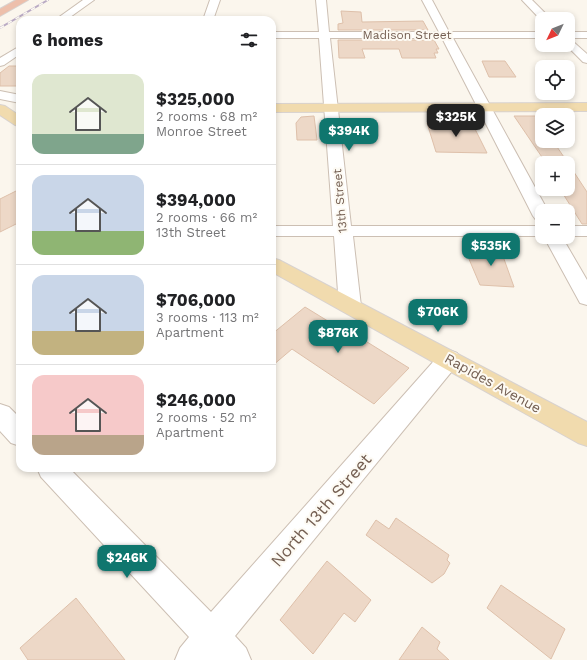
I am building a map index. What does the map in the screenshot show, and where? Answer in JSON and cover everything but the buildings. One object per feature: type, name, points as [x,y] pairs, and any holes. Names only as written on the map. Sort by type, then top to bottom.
[{"type":"highway","points":[[0,3],[5,0]]},
{"type":"highway","points":[[0,14],[23,0]]},
{"type":"main road","points":[[0,102],[16,104]]},
{"type":"main road","points":[[276,108],[587,107]]},
{"type":"main road","points":[[0,109],[16,119]]},
{"type":"main road","points":[[7,129],[16,133]]},
{"type":"main road","name":"Rapides Avenue","points":[[276,266],[587,435]]},
{"type":"street","points":[[66,16],[89,0]]},
{"type":"street","points":[[209,16],[215,0]]},
{"type":"street","name":"13th Street","points":[[321,0],[350,306]]},
{"type":"street","points":[[427,0],[536,204]]},
{"type":"street","points":[[527,0],[539,12]]},
{"type":"street","name":"Madison Street","points":[[276,34],[535,35]]},
{"type":"street","points":[[575,35],[587,35]]},
{"type":"street","points":[[575,48],[587,60]]},
{"type":"street","points":[[0,63],[16,52]]},
{"type":"street","points":[[0,95],[16,98]]},
{"type":"street","points":[[276,231],[535,231]]},
{"type":"street","points":[[575,231],[587,231]]},
{"type":"street","points":[[557,244],[587,298]]},
{"type":"street","name":"North 13th Street","points":[[192,660],[449,359]]},
{"type":"street","points":[[0,414],[16,431]]},
{"type":"street","points":[[55,472],[234,660]]},
{"type":"railway","points":[[21,16],[48,0]]},
{"type":"railway","points":[[0,28],[16,19]]}]
